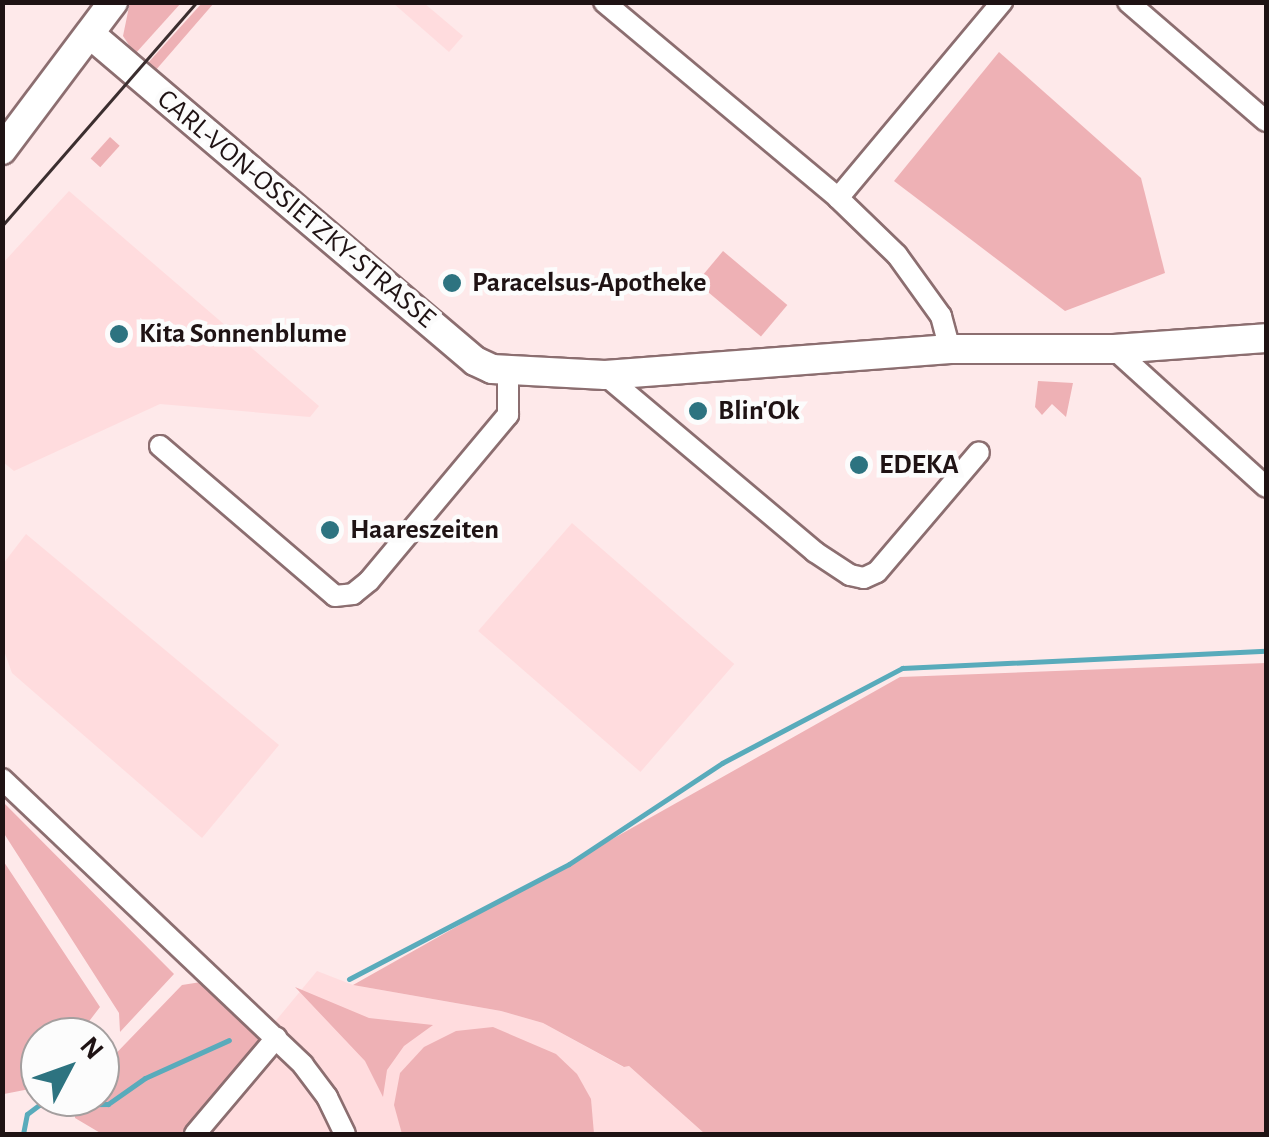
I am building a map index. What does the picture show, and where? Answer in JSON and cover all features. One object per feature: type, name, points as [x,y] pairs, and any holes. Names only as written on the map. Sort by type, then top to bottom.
[{"type":"street","points":[[2,150],[113,2]]},
{"type":"street","points":[[604,2],[838,198],[897,255],[928,292],[941,316],[950,349]]},
{"type":"street","points":[[838,198],[1002,2]]},
{"type":"street","points":[[1128,2],[1266,121]]},
{"type":"street","name":"CARL-VON-OSSIETZKY-STRASSE","points":[[90,34],[475,361],[508,374],[605,375],[950,349],[1114,349],[1266,338]]},
{"type":"street","points":[[1114,349],[1266,487]]},
{"type":"street","points":[[160,446],[336,596],[353,594],[369,581],[508,414],[508,374]]},
{"type":"street","points":[[605,375],[815,552],[850,575],[864,578],[877,572],[979,452]]},
{"type":"street","points":[[2,779],[276,1038],[327,1097],[345,1134]]},
{"type":"street","points":[[195,1134],[276,1038]]},
{"type":"shaded area","points":[[130,2],[181,3],[135,54],[123,36]]},
{"type":"shaded area","points":[[202,3],[214,3],[155,71],[147,64]]},
{"type":"shaded area","points":[[393,3],[424,3],[463,36],[449,52]]},
{"type":"shaded area","points":[[999,52],[1141,178],[1165,273],[1065,311],[894,181]]},
{"type":"shaded area","points":[[110,137],[120,146],[100,167],[91,159]]},
{"type":"shaded area","name":"Kita Sonnenblume","points":[[69,191],[319,406],[310,417],[160,404],[14,471],[3,462],[3,263]]},
{"type":"shaded area","points":[[723,251],[787,305],[761,336],[697,282]]},
{"type":"shaded area","points":[[1038,381],[1073,383],[1066,417],[1052,404],[1042,415],[1035,407]]},
{"type":"shaded area","points":[[572,523],[734,664],[640,772],[478,631]]},
{"type":"shaded area","points":[[26,534],[279,745],[202,838],[12,673],[3,648],[3,564]]},
{"type":"shaded area","points":[[1266,663],[1266,1134],[705,1134],[629,1066],[624,1067],[543,1023],[501,1011],[353,985],[900,677]]},
{"type":"shaded area","points":[[3,802],[174,974],[120,1032],[119,1013],[3,832]]},
{"type":"shaded area","points":[[2,859],[100,1007],[92,1017],[20,1017],[20,1091],[4,1094]]},
{"type":"shaded area","points":[[317,971],[353,985],[501,1011],[543,1023],[623,1067],[629,1066],[705,1134],[182,1134]]},
{"type":"shaded area","points":[[201,982],[263,1037],[182,1134],[102,1134],[75,1118],[120,1117],[120,1049],[182,985]]},
{"type":"shaded area","points":[[295,987],[369,1018],[433,1025],[404,1046],[387,1070],[383,1097],[365,1061]]},
{"type":"shaded area","points":[[493,1027],[556,1054],[577,1074],[591,1099],[594,1134],[402,1134],[394,1105],[400,1073],[424,1047],[456,1031]]},
{"type":"waterway","points":[[349,979],[569,864],[722,763],[902,668],[1266,651]]},
{"type":"waterway","points":[[23,1134],[27,1114],[39,1105],[108,1104],[145,1078],[229,1040]]},
{"type":"tram line","points":[[2,226],[197,2]]},
{"type":"place","name":"Paracelsus-Apotheke","points":[[452,283]]},
{"type":"place","name":"Kita Sonnenblume","points":[[119,334]]},
{"type":"place","name":"Blin'Ok","points":[[698,411]]},
{"type":"place","name":"EDEKA","points":[[859,465]]},
{"type":"place","name":"Haareszeiten","points":[[330,530]]}]
